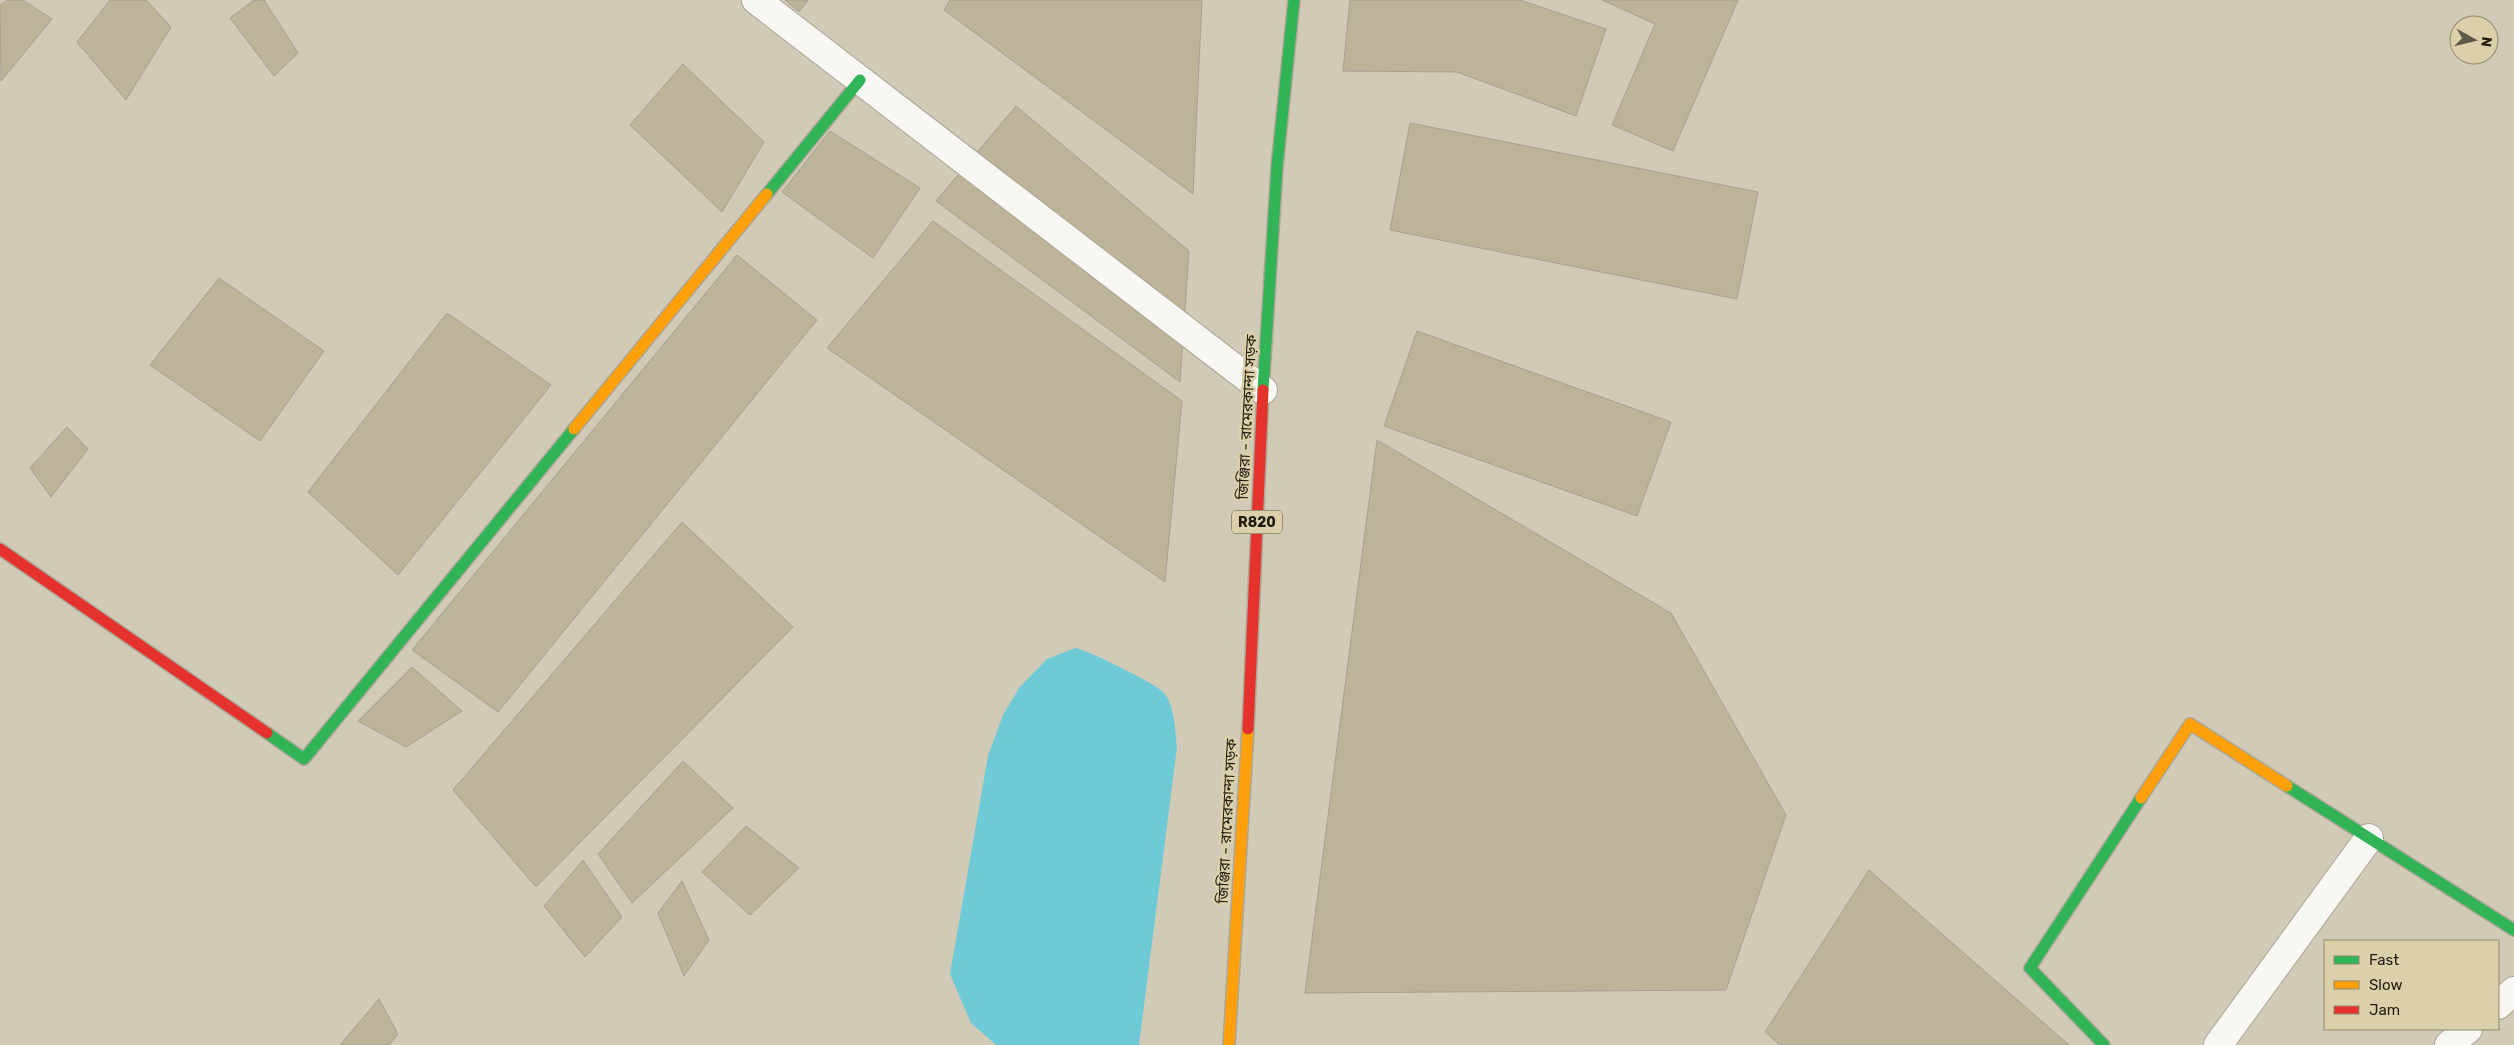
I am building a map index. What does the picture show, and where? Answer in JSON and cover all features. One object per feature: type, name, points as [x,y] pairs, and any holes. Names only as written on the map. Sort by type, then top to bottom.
[{"type":"street","points":[[756,0],[1263,390]]},
{"type":"street","name":"জিঞ্জিরা - রামেরকান্দা সড়ক","points":[[1228,1045],[1244,796],[1263,390],[1277,168],[1294,0]]},
{"type":"street","points":[[0,549],[304,759],[860,80]]},
{"type":"street","points":[[2104,1045],[2030,968],[2190,724],[2514,930]]},
{"type":"street","points":[[2218,1045],[2369,838]]},
{"type":"street","points":[[2499,1003],[2514,991]]},
{"type":"street","points":[[2449,1045],[2467,1030]]},
{"type":"water","points":[[1075,648],[1106,660],[1162,691],[1170,703],[1174,718],[1177,747],[1139,1045],[996,1045],[971,1023],[950,974],[988,756],[1003,715],[1019,688],[1047,659]]},
{"type":"building","points":[[7,0],[23,0],[52,19],[1,81],[0,5]]},
{"type":"building","points":[[110,0],[146,0],[171,27],[126,100],[77,42]]},
{"type":"building","points":[[254,0],[264,0],[298,53],[274,76],[230,18]]},
{"type":"building","points":[[785,0],[808,0],[799,12]]},
{"type":"building","points":[[950,0],[1202,0],[1193,194],[944,10]]},
{"type":"building","points":[[1350,0],[1520,0],[1606,29],[1576,116],[1457,72],[1343,71]]},
{"type":"building","points":[[1602,0],[1738,0],[1673,151],[1612,125],[1655,24]]},
{"type":"building","points":[[683,64],[764,142],[722,212],[630,125]]},
{"type":"building","points":[[1016,106],[1189,251],[1180,382],[936,201]]},
{"type":"building","points":[[1410,123],[1758,192],[1737,299],[1390,230]]},
{"type":"building","points":[[830,131],[920,188],[873,258],[782,192]]},
{"type":"building","points":[[933,221],[1182,401],[1165,582],[827,348]]},
{"type":"building","points":[[737,255],[817,320],[498,712],[412,650]]},
{"type":"building","points":[[219,278],[324,351],[260,441],[150,365]]},
{"type":"building","points":[[447,313],[551,385],[398,575],[308,492]]},
{"type":"building","points":[[1417,331],[1671,422],[1637,516],[1384,426]]},
{"type":"building","points":[[67,427],[88,449],[51,497],[30,468]]},
{"type":"building","points":[[1377,440],[1671,613],[1786,815],[1726,990],[1305,993]]},
{"type":"building","points":[[682,522],[793,627],[536,887],[453,790]]},
{"type":"building","points":[[412,667],[462,711],[406,747],[358,721]]},
{"type":"building","points":[[683,761],[733,808],[632,903],[598,854]]},
{"type":"building","points":[[746,826],[799,868],[750,915],[702,872]]},
{"type":"building","points":[[583,860],[622,917],[585,957],[544,906]]},
{"type":"building","points":[[1869,870],[2069,1045],[1780,1045],[1765,1032]]},
{"type":"building","points":[[682,881],[709,940],[684,976],[658,913]]},
{"type":"building","points":[[379,999],[398,1034],[389,1045],[340,1045]]},
{"type":"traffic: fast","points":[[1263,390],[1277,167],[1294,0]]},
{"type":"traffic: fast","points":[[767,194],[860,80]]},
{"type":"traffic: fast","points":[[267,733],[304,759],[574,429]]},
{"type":"traffic: fast","points":[[2287,786],[2514,930]]},
{"type":"traffic: fast","points":[[2104,1045],[2030,968],[2141,798]]},
{"type":"traffic: slow","points":[[574,429],[767,194]]},
{"type":"traffic: slow","points":[[2141,798],[2190,724],[2287,786]]},
{"type":"traffic: slow","points":[[1229,1045],[1248,729]]},
{"type":"traffic: jam","points":[[1248,729],[1263,390]]},
{"type":"traffic: jam","points":[[0,549],[267,733]]}]
